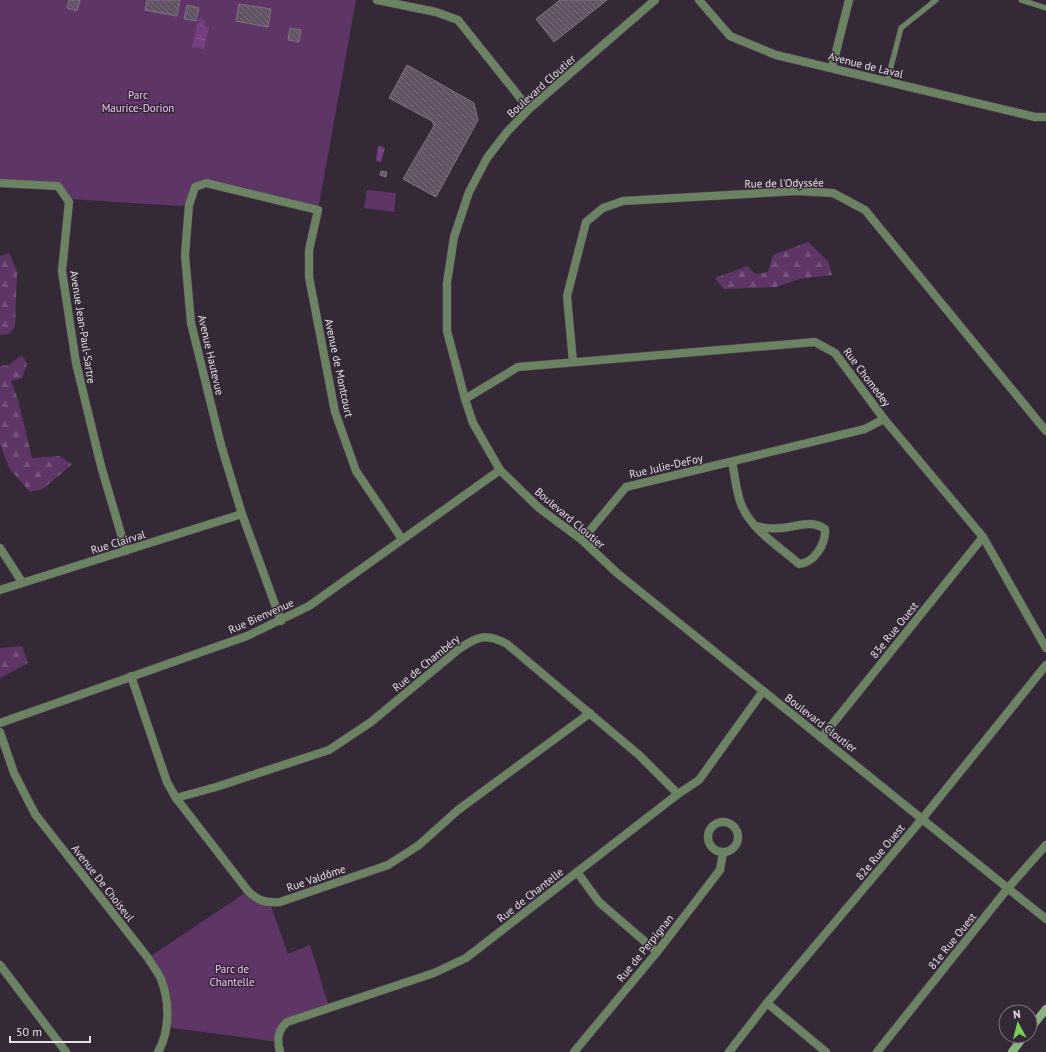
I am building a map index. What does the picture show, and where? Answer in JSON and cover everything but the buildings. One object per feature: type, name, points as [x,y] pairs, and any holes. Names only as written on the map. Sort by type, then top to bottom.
[{"type":"main road","points":[[1038,1019],[1046,1009]]},
{"type":"street","points":[[377,0],[436,12],[458,20],[529,109]]},
{"type":"street","name":"Boulevard Cloutier","points":[[655,0],[529,109],[507,132],[487,158],[469,192],[454,237],[447,283],[447,332],[465,399],[474,423],[500,470],[539,508],[582,540],[617,574],[822,737],[1046,919]]},
{"type":"street","name":"Avenue de Laval","points":[[699,0],[730,36],[776,55],[1035,117],[1046,117]]},
{"type":"street","points":[[832,68],[849,0]]},
{"type":"street","name":"Avenue Jean-Paul-Sartre","points":[[0,183],[58,186],[69,202],[62,271],[76,363],[102,466],[126,551]]},
{"type":"street","name":"Avenue Hautevue","points":[[281,621],[242,514],[221,445],[191,323],[185,255],[191,193],[195,187],[206,183],[318,210]]},
{"type":"street","name":"Rue de l'Odyssée","points":[[573,362],[567,296],[586,222],[603,208],[623,201],[797,191],[833,193],[865,210],[1046,431]]},
{"type":"street","name":"Avenue de Montcourt","points":[[318,210],[309,250],[309,277],[335,412],[356,471],[402,539]]},
{"type":"street","name":"Rue Chomedey","points":[[465,399],[518,367],[815,342],[835,353],[884,419],[983,537],[1046,648]]},
{"type":"street","name":"Rue Julie-DeFoy","points":[[582,540],[626,486],[732,462],[865,429],[884,419]]},
{"type":"street","points":[[732,462],[741,503],[748,517],[756,526],[799,564],[806,564],[812,560],[826,538],[825,529],[818,524],[782,528],[756,526]]},
{"type":"street","name":"Rue Bienvenue","points":[[0,723],[246,636],[281,621],[309,606],[500,470]]},
{"type":"street","name":"Rue Clairval","points":[[0,590],[242,514]]},
{"type":"street","name":"83e Rue Ouest","points":[[822,737],[983,537]]},
{"type":"street","points":[[0,548],[22,582]]},
{"type":"street","name":"Rue de Chambéry","points":[[176,798],[216,787],[329,750],[371,722],[459,649],[470,641],[482,636],[493,637],[507,644],[639,755],[678,794]]},
{"type":"street","name":"82e Rue Ouest","points":[[729,1052],[767,1003],[922,819],[1046,665]]},
{"type":"street","name":"Rue Valdôme","points":[[131,676],[166,782],[176,798],[248,891],[261,902],[280,902],[388,865],[418,845],[458,810],[590,713]]},
{"type":"street","name":"Rue de Chantelle","points":[[280,1052],[278,1034],[280,1027],[287,1022],[434,973],[466,958],[678,794],[699,780],[763,691]]},
{"type":"street","name":"Avenue De Choiseul","points":[[0,732],[14,773],[35,814],[148,958],[160,979],[166,996],[168,1012],[166,1027],[158,1052]]},
{"type":"street","name":"81e Rue Ouest","points":[[878,1052],[1008,888],[1046,845]]},
{"type":"street","name":"Rue de Perpignan","points":[[574,1052],[657,952],[720,870],[723,853]]},
{"type":"street","points":[[577,872],[599,902],[657,952]]},
{"type":"street","points":[[0,965],[66,1052]]},
{"type":"street","points":[[767,1003],[826,1052]]},
{"type":"lane","points":[[887,82],[901,28],[936,0]]},
{"type":"lane","points":[[1021,0],[1046,8]]},
{"type":"green space","name":"Parc Maurice-Dorion","points":[[0,0],[356,0],[318,210],[206,183],[195,187],[189,205],[181,206],[68,199],[58,186],[0,183]]},
{"type":"green space","points":[[367,190],[396,193],[394,212],[364,208]]},
{"type":"green space","points":[[808,242],[828,261],[832,275],[800,279],[776,287],[724,289],[715,278],[747,266],[756,274],[768,272],[773,255]]},
{"type":"green space","points":[[9,253],[17,271],[15,327],[9,334],[0,335],[0,256]]},
{"type":"green space","points":[[22,355],[27,364],[22,378],[11,381],[18,400],[32,458],[59,456],[72,464],[43,489],[30,492],[9,468],[0,444],[0,366],[9,365]]},
{"type":"green space","points":[[22,646],[28,663],[0,678],[0,648]]},
{"type":"green space","name":"Parc de Chantelle","points":[[248,891],[270,903],[288,954],[310,945],[329,1007],[287,1022],[278,1042],[166,1027],[166,996],[148,958]]},
{"type":"water","points":[[202,17],[206,22],[203,25],[209,27],[204,49],[192,47],[197,24],[200,25],[198,22]]},
{"type":"water","points":[[380,146],[385,148],[381,162],[376,161],[378,147]]}]
